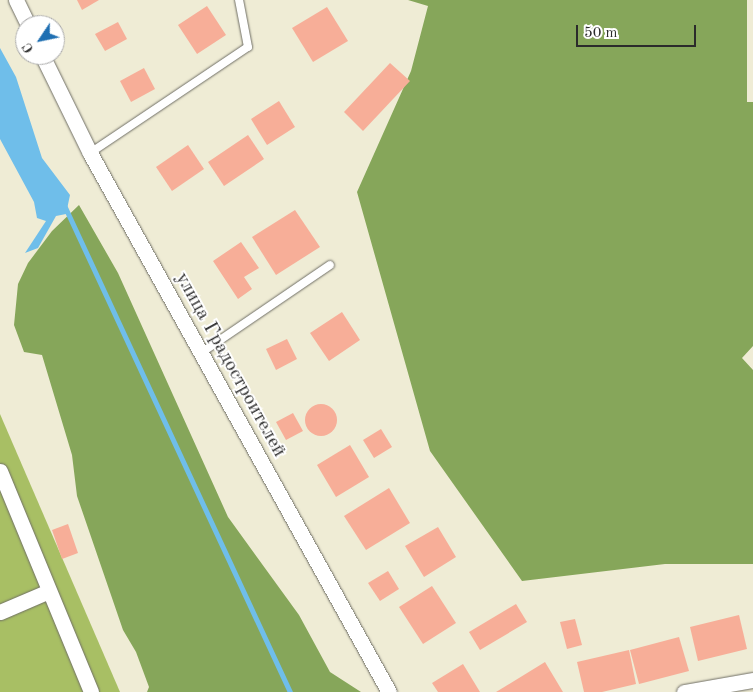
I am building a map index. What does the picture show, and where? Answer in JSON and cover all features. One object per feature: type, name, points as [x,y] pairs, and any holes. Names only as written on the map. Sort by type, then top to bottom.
[{"type":"street","points":[[16,0],[23,15]]},
{"type":"street","name":"улица Градостроителей","points":[[47,65],[90,153],[388,692]]},
{"type":"street","points":[[0,471],[91,692]]},
{"type":"street","points":[[0,612],[50,591]]},
{"type":"street","points":[[684,692],[753,680]]},
{"type":"lane","points":[[90,153],[248,47],[239,0]]},
{"type":"lane","points":[[201,353],[330,265]]},
{"type":"green space","points":[[408,0],[747,0],[747,102],[753,102],[753,346],[742,358],[753,370],[753,564],[665,564],[522,581],[430,451],[357,192],[411,71],[428,6]]},
{"type":"green space","points":[[79,205],[118,273],[228,517],[299,615],[330,672],[361,692],[147,692],[149,687],[136,652],[123,630],[77,496],[72,455],[42,355],[24,352],[14,325],[18,284],[28,263],[52,231]]},
{"type":"green space","points":[[0,414],[120,692],[0,692]]},
{"type":"water","points":[[0,48],[16,77],[42,158],[70,195],[66,214],[56,216],[38,248],[25,253],[46,221],[37,218],[34,202],[0,139]]},
{"type":"building","points":[[77,0],[99,0],[82,10]]},
{"type":"building","points":[[207,6],[226,35],[197,54],[178,25]]},
{"type":"building","points":[[327,7],[348,41],[313,62],[292,28]]},
{"type":"building","points":[[118,22],[127,39],[105,51],[95,34]]},
{"type":"building","points":[[390,63],[410,81],[363,131],[344,112]]},
{"type":"building","points":[[144,68],[155,89],[131,102],[120,81]]},
{"type":"building","points":[[279,101],[295,127],[267,145],[251,119]]},
{"type":"building","points":[[248,135],[264,159],[224,186],[208,162]]},
{"type":"building","points":[[188,145],[204,169],[172,191],[156,167]]},
{"type":"building","points":[[295,210],[320,247],[276,275],[252,237]]},
{"type":"building","points":[[241,242],[259,268],[244,277],[252,289],[238,299],[213,261]]},
{"type":"building","points":[[342,312],[360,340],[329,361],[310,333]]},
{"type":"building","points":[[287,339],[297,359],[276,370],[266,349]]},
{"type":"building","points":[[321,404],[332,409],[337,420],[332,431],[321,436],[310,431],[305,420],[310,409]]},
{"type":"building","points":[[293,413],[303,431],[286,440],[276,422]]},
{"type":"building","points":[[381,429],[392,447],[374,458],[363,440]]},
{"type":"building","points":[[350,445],[369,477],[336,497],[317,465]]},
{"type":"building","points":[[389,488],[410,523],[366,550],[344,516]]},
{"type":"building","points":[[68,524],[78,553],[62,559],[52,530]]},
{"type":"building","points":[[438,527],[456,557],[424,577],[405,546]]},
{"type":"building","points":[[388,571],[399,589],[380,601],[368,583]]},
{"type":"building","points":[[432,586],[456,623],[423,644],[399,607]]},
{"type":"building","points":[[516,604],[527,622],[480,650],[469,632]]},
{"type":"building","points":[[739,615],[747,649],[698,661],[690,627]]},
{"type":"building","points":[[575,619],[582,645],[567,649],[560,622]]},
{"type":"building","points":[[679,637],[689,671],[639,684],[630,650]]},
{"type":"building","points":[[629,650],[636,684],[602,692],[584,692],[577,662]]},
{"type":"building","points":[[545,662],[563,692],[496,692]]},
{"type":"building","points":[[463,664],[480,692],[438,692],[432,683]]},
{"type":"waterway","points":[[64,205],[290,692]]}]
